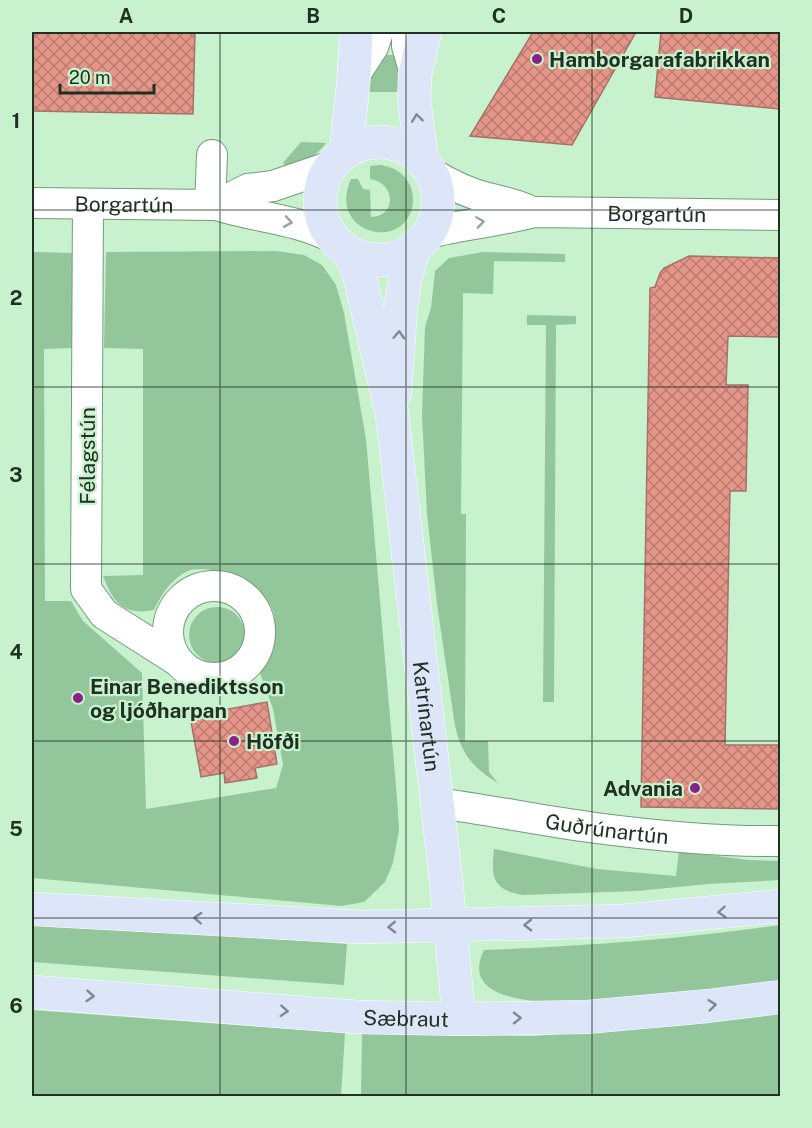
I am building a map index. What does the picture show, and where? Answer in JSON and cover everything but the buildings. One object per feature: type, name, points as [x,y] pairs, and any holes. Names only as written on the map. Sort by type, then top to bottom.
[{"type":"main road","points":[[341,245],[323,220],[320,201],[323,183],[339,159],[354,76],[357,32]]},
{"type":"main road","points":[[421,241],[435,219],[438,203],[436,188],[426,167],[414,100],[415,74],[425,32]]},
{"type":"main road","name":"Borgartún","points":[[339,159],[361,145],[378,142],[394,144],[410,150],[426,167]]},
{"type":"main road","name":"Borgartún","points":[[341,245],[366,259],[383,260],[399,256],[421,241]]},
{"type":"main road","name":"Katrínartún","points":[[392,414],[405,280],[421,241]]},
{"type":"main road","name":"Katrínartún","points":[[341,245],[360,278],[392,414],[451,926],[459,1018]]},
{"type":"main road","points":[[32,909],[361,927],[624,921],[780,906]]},
{"type":"main road","name":"Sæbraut","points":[[32,992],[357,1017],[459,1018],[587,1017],[780,997]]},
{"type":"street","points":[[407,32],[406,46],[415,74]]},
{"type":"street","points":[[212,155],[213,205]]},
{"type":"street","name":"Borgartún","points":[[213,205],[248,189],[273,186],[339,159]]},
{"type":"street","name":"Borgartún","points":[[426,167],[449,184],[469,192],[516,204],[532,212]]},
{"type":"street","name":"Borgartún","points":[[32,204],[213,205],[301,224],[341,245]]},
{"type":"street","name":"Félagstún","points":[[88,204],[86,589],[104,614],[178,661]]},
{"type":"street","name":"Borgartún","points":[[421,241],[457,225],[516,217],[532,212],[780,215]]},
{"type":"street","name":"Guðrúnartún","points":[[437,802],[643,834],[739,841],[780,841]]},
{"type":"green space","points":[[383,55],[398,55],[401,92],[363,92],[364,81]]},
{"type":"green space","points":[[301,142],[326,143],[314,155],[288,168],[283,163]]},
{"type":"green space","points":[[380,165],[401,173],[410,185],[413,199],[412,208],[405,222],[394,230],[381,232],[368,230],[357,223],[349,212],[346,197],[351,179],[358,179],[363,189],[370,190],[371,217],[385,211],[389,206],[389,193],[385,186],[370,179],[370,166]]},
{"type":"green space","points":[[276,251],[304,255],[322,265],[336,285],[344,313],[366,439],[397,798],[399,830],[393,863],[385,882],[364,902],[341,906],[32,878],[32,252],[75,253],[75,348],[44,349],[45,601],[71,601],[83,621],[142,673],[146,809],[276,788],[283,765],[273,709],[260,673],[272,645],[275,622],[272,609],[264,597],[244,580],[229,572],[199,569],[179,576],[160,598],[154,610],[127,609],[115,600],[107,585],[103,576],[143,575],[143,349],[104,348],[106,252]]},
{"type":"green space","points":[[483,252],[565,254],[565,262],[494,261],[493,294],[463,293],[461,514],[466,514],[465,741],[488,741],[489,772],[498,783],[470,760],[461,745],[455,726],[437,604],[427,514],[422,415],[425,327],[431,308],[435,271],[449,258]]},
{"type":"green space","points":[[527,315],[576,316],[576,324],[556,325],[554,702],[543,702],[546,325],[527,325]]},
{"type":"green space","points":[[212,607],[222,607],[237,615],[243,624],[245,635],[243,646],[237,655],[222,663],[212,663],[201,658],[194,651],[189,640],[189,630],[194,619],[201,612]]},
{"type":"green space","points":[[494,849],[597,869],[676,876],[679,851],[749,860],[780,861],[780,880],[637,891],[523,895],[499,886],[494,875]]},
{"type":"green space","points":[[32,920],[347,944],[344,985],[32,962]]},
{"type":"green space","points":[[780,925],[780,982],[623,999],[551,1002],[518,999],[493,990],[480,974],[484,950],[633,941]]},
{"type":"green space","points":[[32,1010],[345,1033],[341,1096],[32,1096]]},
{"type":"green space","points":[[780,1012],[780,1096],[361,1096],[362,1034],[533,1036],[687,1025]]},
{"type":"place","name":"Hamborgarafabrikkan","points":[[537,59]]},
{"type":"place","name":"Einar Benediktsson og ljóðharpan","points":[[78,698]]},
{"type":"place","name":"Höfði","points":[[234,741]]},
{"type":"place","name":"Advania","points":[[695,788]]}]
